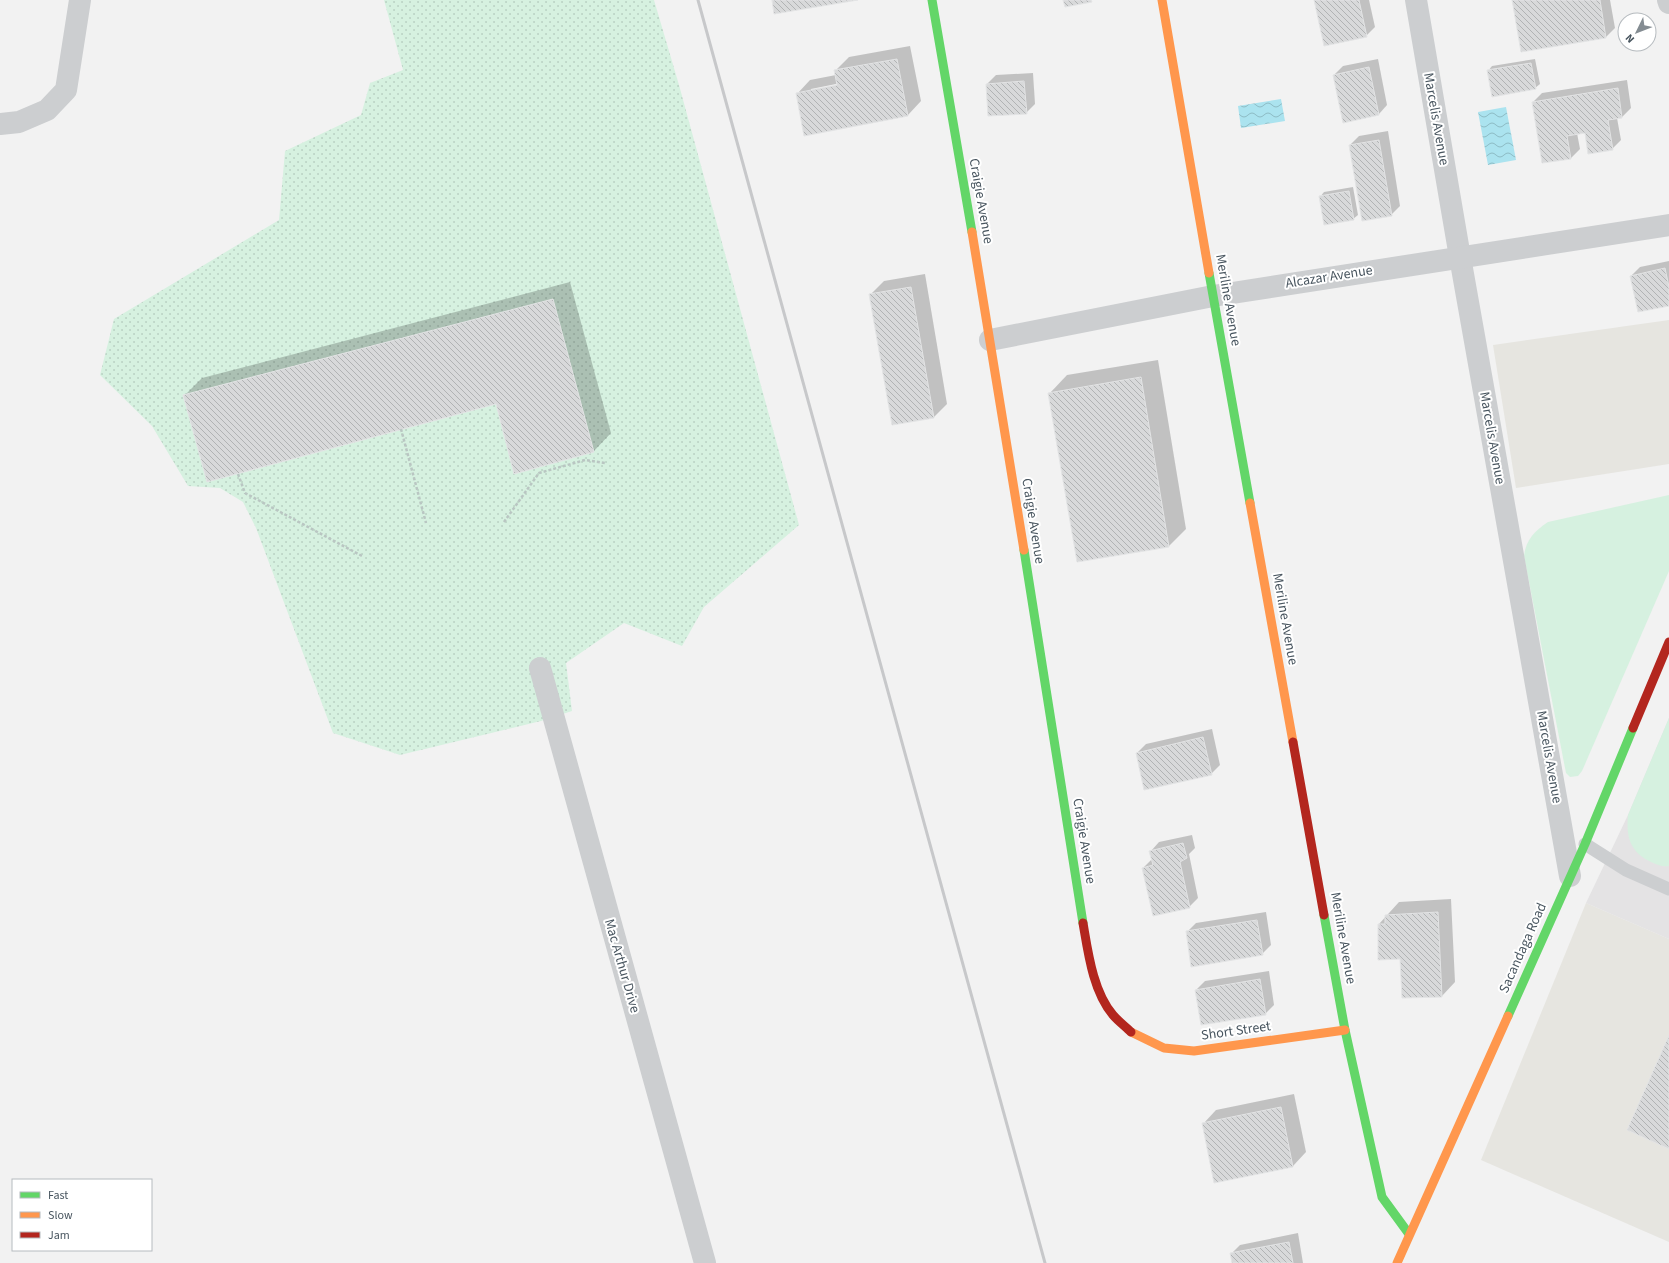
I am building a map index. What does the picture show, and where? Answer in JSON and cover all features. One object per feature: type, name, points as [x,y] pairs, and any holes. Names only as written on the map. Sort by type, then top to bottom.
[{"type":"street","points":[[0,124],[19,122],[47,110],[66,90],[80,0]]},
{"type":"street","name":"Craigie Avenue","points":[[932,0],[990,340],[1090,966],[1101,994],[1112,1014],[1133,1034]]},
{"type":"street","name":"Meriline Avenue","points":[[1162,0],[1213,296],[1345,1030],[1382,1198],[1409,1234]]},
{"type":"street","name":"Marcelis Avenue","points":[[1416,0],[1570,876]]},
{"type":"street","name":"Alcazar Avenue","points":[[990,340],[1213,296],[1669,225]]},
{"type":"street","name":"Sacandaga Road","points":[[1397,1263],[1585,844],[1669,642]]},
{"type":"street","name":"Mac Arthur Drive","points":[[540,668],[705,1263]]},
{"type":"street","name":"Short Street","points":[[1133,1034],[1164,1048],[1194,1051],[1345,1030]]},
{"type":"lane","points":[[1585,844],[1626,870],[1669,890]]},
{"type":"path","points":[[401,429],[426,523]]},
{"type":"path","points":[[504,522],[539,473],[585,460],[605,463]]},
{"type":"path","points":[[238,474],[245,493],[362,556]]},
{"type":"shaded area","points":[[1669,320],[1669,464],[1516,488],[1493,345]]},
{"type":"shaded area","points":[[1669,718],[1669,939],[1586,903],[1628,815]]},
{"type":"shaded area","points":[[1586,903],[1669,939],[1669,1242],[1481,1160]]},
{"type":"green space","points":[[384,0],[654,0],[679,85],[799,525],[704,607],[682,646],[624,623],[566,663],[572,711],[541,721],[400,755],[333,733],[256,528],[243,502],[220,488],[188,486],[152,426],[100,375],[114,319],[279,220],[285,151],[361,115],[370,83],[403,70]]},
{"type":"green space","points":[[1669,495],[1669,571],[1582,771],[1578,776],[1570,777],[1566,773],[1524,556],[1525,550],[1529,540],[1535,532],[1548,522]]},
{"type":"green space","points":[[1669,718],[1669,866],[1660,866],[1644,858],[1634,849],[1629,837],[1628,815]]},
{"type":"water","points":[[1281,99],[1285,121],[1241,128],[1238,106]]},
{"type":"water","points":[[1506,107],[1516,160],[1488,165],[1478,112]]},
{"type":"building","points":[[772,0],[858,0],[774,14]]},
{"type":"building","points":[[1063,0],[1091,0],[1092,2],[1065,7]]},
{"type":"building","points":[[1314,0],[1359,0],[1367,37],[1324,46]]},
{"type":"building","points":[[1512,0],[1600,0],[1606,38],[1521,52]]},
{"type":"building","points":[[897,59],[908,116],[804,136],[796,93],[837,85],[834,70]]},
{"type":"building","points":[[1531,63],[1536,89],[1492,97],[1487,70]]},
{"type":"building","points":[[1369,67],[1379,115],[1343,123],[1333,75]]},
{"type":"building","points":[[1024,81],[1027,114],[988,116],[986,84]]},
{"type":"building","points":[[1618,88],[1622,118],[1608,120],[1613,150],[1588,154],[1585,133],[1567,136],[1571,159],[1542,163],[1532,102]]},
{"type":"building","points":[[1379,140],[1392,216],[1362,221],[1349,145]]},
{"type":"building","points":[[1349,191],[1354,220],[1324,225],[1319,196]]},
{"type":"building","points":[[1665,268],[1669,287],[1669,306],[1638,312],[1630,276]]},
{"type":"building","points":[[911,287],[934,418],[892,425],[869,294]]},
{"type":"building","points":[[553,299],[594,452],[514,474],[496,404],[207,482],[183,395]]},
{"type":"building","points":[[1141,377],[1169,547],[1077,562],[1048,393]]},
{"type":"building","points":[[1203,737],[1212,775],[1144,790],[1136,753]]},
{"type":"building","points":[[1183,843],[1187,858],[1180,862],[1190,908],[1153,916],[1142,868],[1153,865],[1149,851]]},
{"type":"building","points":[[1438,912],[1442,997],[1402,998],[1400,959],[1378,960],[1378,924],[1385,924],[1385,915]]},
{"type":"building","points":[[1257,920],[1263,955],[1191,967],[1186,931]]},
{"type":"building","points":[[1260,979],[1266,1015],[1201,1025],[1195,990]]},
{"type":"building","points":[[1669,1035],[1669,1149],[1627,1130]]},
{"type":"building","points":[[1281,1107],[1293,1167],[1214,1183],[1202,1123]]},
{"type":"building","points":[[1289,1242],[1293,1263],[1232,1263],[1230,1253]]},
{"type":"railway","points":[[698,0],[1045,1263]]},
{"type":"traffic: fast","points":[[932,0],[972,232]]},
{"type":"traffic: fast","points":[[1209,273],[1250,503]]},
{"type":"traffic: fast","points":[[1024,550],[1083,923]]},
{"type":"traffic: fast","points":[[1508,1016],[1585,844],[1633,728]]},
{"type":"traffic: fast","points":[[1324,915],[1345,1030],[1382,1197],[1409,1234]]},
{"type":"traffic: slow","points":[[1162,0],[1209,273]]},
{"type":"traffic: slow","points":[[972,232],[1024,550]]},
{"type":"traffic: slow","points":[[1250,503],[1293,742]]},
{"type":"traffic: slow","points":[[1397,1263],[1508,1016]]},
{"type":"traffic: slow","points":[[1131,1032],[1164,1048],[1194,1051],[1345,1030]]},
{"type":"traffic: jam","points":[[1633,728],[1669,642]]},
{"type":"traffic: jam","points":[[1293,742],[1324,915]]},
{"type":"traffic: jam","points":[[1083,923],[1092,971],[1101,995],[1106,1006],[1113,1015],[1131,1032]]}]
